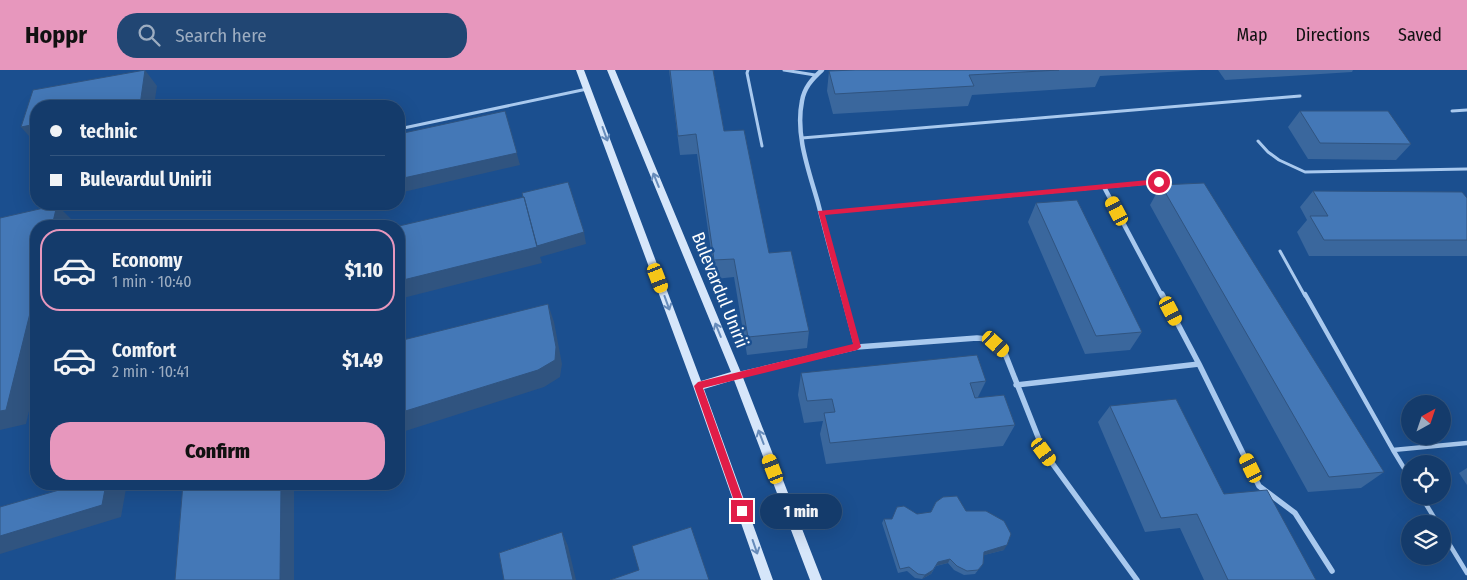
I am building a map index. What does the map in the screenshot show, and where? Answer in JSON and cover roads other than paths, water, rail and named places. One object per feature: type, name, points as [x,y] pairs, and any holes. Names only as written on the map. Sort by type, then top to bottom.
[{"type":"main road","points":[[580,70],[698,386],[767,580]]},
{"type":"main road","name":"Bulevardul Unirii","points":[[610,70],[736,375],[816,580]]},
{"type":"main road","points":[[698,386],[736,375]]},
{"type":"street","points":[[822,70],[815,75],[804,89],[799,111],[802,138],[806,161],[857,347]]},
{"type":"street","points":[[1104,187],[1199,364],[1259,486],[1295,513],[1332,571]]},
{"type":"street","points":[[736,375],[857,347],[977,338],[987,339],[1004,351],[1044,452],[1137,580]]},
{"type":"street","points":[[1016,385],[1199,364]]},
{"type":"lane","points":[[748,70],[747,73],[762,146]]},
{"type":"lane","points":[[784,70],[815,75]]},
{"type":"lane","points":[[405,128],[587,89]]},
{"type":"lane","points":[[802,138],[1300,96]]},
{"type":"lane","points":[[1452,111],[1467,110]]},
{"type":"lane","points":[[1258,140],[1266,152],[1284,164],[1305,172],[1467,170]]},
{"type":"lane","points":[[821,212],[1159,182]]},
{"type":"lane","points":[[1280,251],[1401,463]]},
{"type":"lane","points":[[1393,450],[1467,443]]},
{"type":"lane","points":[[1451,547],[1467,573]]}]
